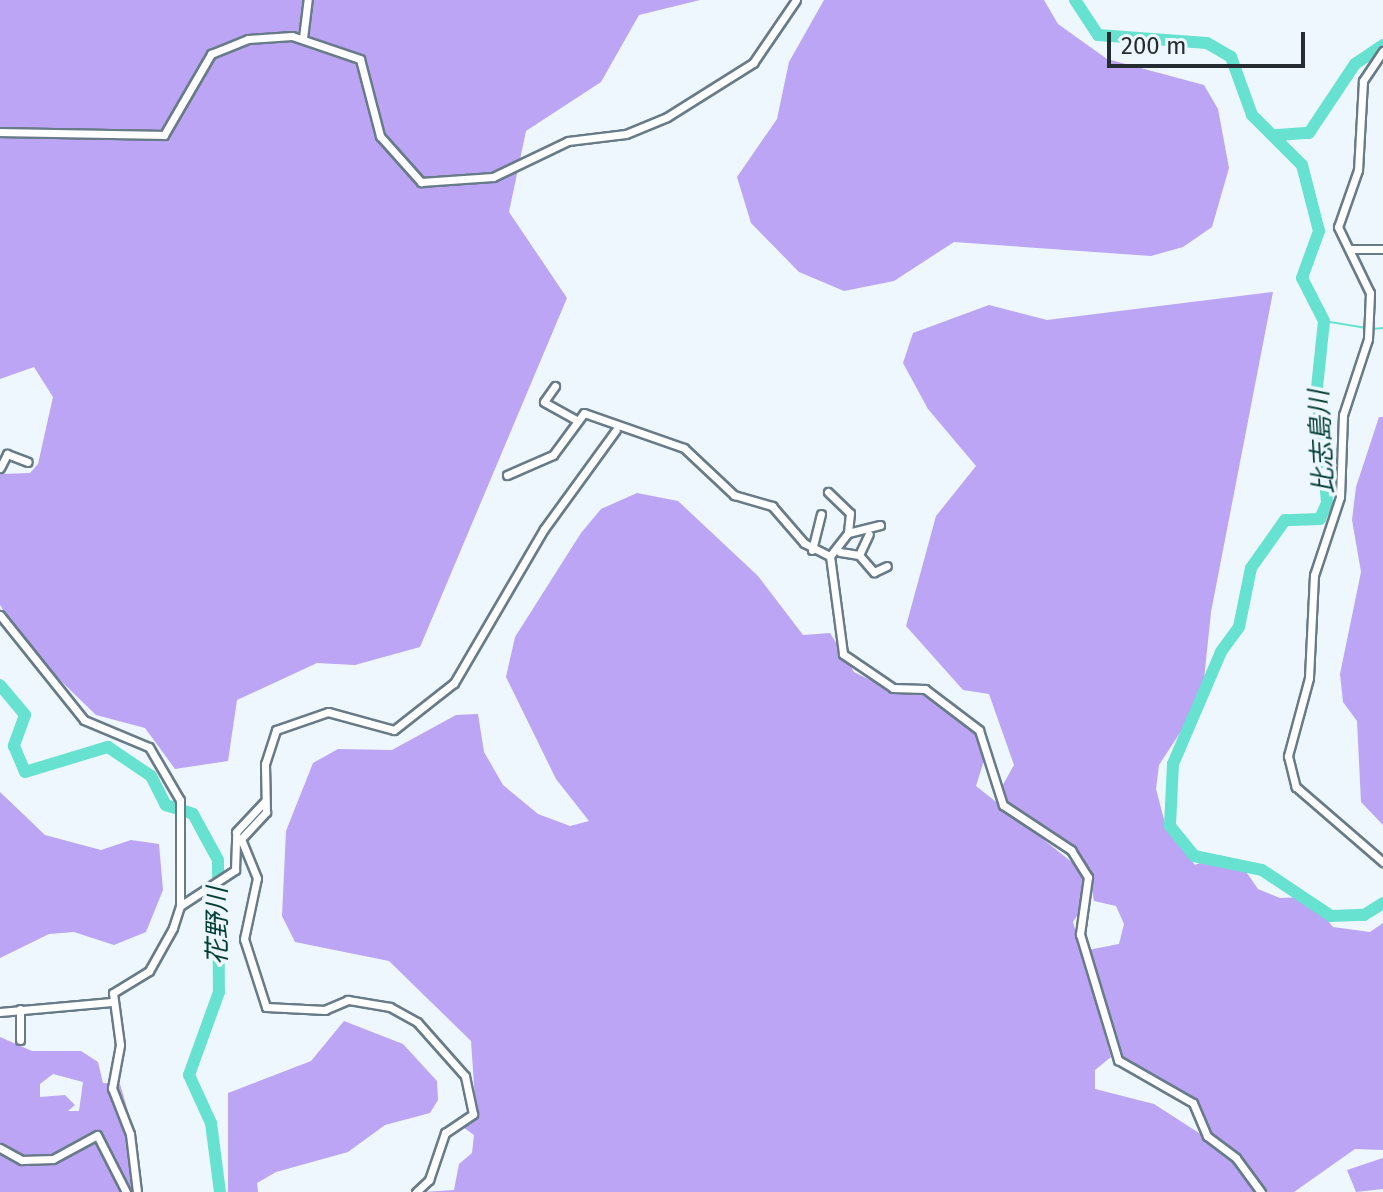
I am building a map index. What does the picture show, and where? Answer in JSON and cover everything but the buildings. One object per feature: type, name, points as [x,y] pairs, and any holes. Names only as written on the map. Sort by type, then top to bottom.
[{"type":"street","points":[[303,38],[308,0]]},
{"type":"street","points":[[0,132],[164,135],[220,47],[264,35],[303,38],[360,59],[380,136],[415,177],[435,184],[501,176],[568,141],[655,124],[753,63],[796,0]]},
{"type":"street","points":[[1383,51],[1363,81],[1358,170],[1339,219],[1370,293],[1369,328],[1343,415],[1340,497],[1314,575],[1309,678],[1288,756],[1296,787],[1383,862]]},
{"type":"street","points":[[1351,249],[1383,249]]},
{"type":"street","points":[[555,386],[544,402],[576,420]]},
{"type":"street","points":[[507,475],[553,455],[584,413],[616,430],[692,453],[734,495],[772,506],[812,550],[830,556],[840,552],[859,555],[874,572],[887,566]]},
{"type":"street","points":[[416,1192],[429,1180],[445,1133],[473,1114],[465,1076],[417,1022],[390,1007],[348,1000],[325,1010],[266,1007],[244,939],[257,878],[241,839],[266,812],[265,764],[283,725],[328,712],[394,730],[454,683],[544,529],[616,430]]},
{"type":"street","points":[[0,468],[7,454],[28,462]]},
{"type":"street","points":[[828,492],[850,513],[848,533],[840,552]]},
{"type":"street","points":[[812,550],[821,514]]},
{"type":"street","points":[[848,533],[880,525]]},
{"type":"street","points":[[859,555],[869,534]]},
{"type":"street","points":[[830,556],[843,654],[893,688],[925,689],[979,730],[1003,805],[1071,850],[1088,877],[1080,934],[1118,1060],[1193,1103],[1207,1136],[1236,1158],[1261,1192]]},
{"type":"street","points":[[0,615],[84,720],[149,747],[172,777],[182,807],[180,906],[149,971],[117,987],[112,1002],[120,1045],[113,1094],[130,1134],[137,1192]]},
{"type":"street","points":[[180,906],[211,882],[226,877],[237,865],[236,832],[264,802]]},
{"type":"street","points":[[0,1012],[112,1002]]},
{"type":"street","points":[[20,1009],[20,1040]]},
{"type":"street","points":[[0,1148],[22,1160],[53,1159],[97,1135],[126,1192]]},
{"type":"shaded area","points":[[0,0],[700,0],[639,15],[601,82],[526,131],[509,212],[567,298],[420,647],[355,665],[317,663],[237,700],[228,761],[175,769],[145,728],[96,715],[29,650],[0,605],[0,474],[30,473],[38,464],[53,397],[34,367],[0,379]]},
{"type":"shaded area","points":[[824,0],[1044,0],[1058,24],[1107,59],[1204,85],[1218,109],[1229,168],[1212,227],[1183,247],[1151,256],[954,242],[894,281],[844,291],[799,272],[751,223],[737,177],[777,119],[789,62]]},
{"type":"shaded area","points":[[1273,292],[1211,612],[1202,699],[1159,765],[1156,789],[1166,827],[1195,865],[1219,855],[1238,860],[1258,889],[1280,898],[1308,897],[1333,927],[1370,932],[1383,923],[1383,1150],[1355,1149],[1294,1192],[423,1192],[454,1190],[459,1164],[472,1153],[474,1135],[463,1127],[476,1114],[471,1041],[389,961],[295,942],[282,916],[286,831],[313,763],[338,749],[392,750],[456,715],[478,714],[484,752],[503,785],[538,814],[570,826],[589,821],[556,779],[506,677],[515,637],[581,533],[601,509],[637,493],[678,501],[758,576],[803,635],[830,633],[854,672],[886,688],[928,693],[977,733],[986,754],[976,786],[1083,871],[1082,908],[1073,922],[1111,1057],[1095,1070],[1095,1089],[1154,1104],[1216,1144],[1191,1097],[1146,1077],[1119,1053],[1088,950],[1119,944],[1124,924],[1116,906],[1094,901],[1088,867],[1072,847],[1006,803],[1000,790],[1014,765],[989,694],[963,690],[906,626],[936,516],[976,466],[928,409],[903,363],[913,333],[989,305],[1047,320]]},
{"type":"shaded area","points":[[1379,417],[1383,417],[1383,825],[1361,802],[1357,721],[1343,702],[1340,674],[1361,572],[1352,520],[1356,487]]},
{"type":"shaded area","points":[[0,792],[45,835],[101,850],[131,840],[159,844],[163,890],[146,932],[114,945],[74,932],[49,934],[0,958]]},
{"type":"shaded area","points":[[344,1021],[403,1044],[437,1081],[438,1100],[430,1113],[385,1125],[348,1152],[276,1172],[257,1183],[258,1192],[228,1192],[228,1093],[311,1061]]},
{"type":"shaded area","points":[[0,1037],[32,1051],[81,1051],[98,1062],[103,1083],[120,1084],[138,1146],[134,1192],[0,1192]],"holes":[[[53,1074],[83,1082],[79,1111],[68,1111],[75,1105],[65,1095],[40,1097],[40,1084]]]},
{"type":"shaded area","points":[[1383,1158],[1383,1189],[1356,1192],[1347,1170]]},
{"type":"waterway","name":"比志島川","points":[[1075,0],[1098,35],[1207,43],[1231,57],[1252,115],[1302,165],[1319,231],[1302,278],[1324,321],[1317,388],[1327,503],[1320,519],[1285,520],[1251,568],[1239,627],[1221,652],[1173,764],[1170,826],[1194,856],[1262,870],[1331,916],[1364,915],[1383,903]]},
{"type":"waterway","points":[[1277,135],[1309,133],[1355,64],[1383,45]]},
{"type":"waterway","points":[[1324,321],[1366,328]]},
{"type":"waterway","points":[[1372,329],[1383,328]]},
{"type":"waterway","name":"花野川","points":[[0,685],[25,715],[14,746],[25,772],[108,747],[151,776],[166,805],[193,814],[218,860],[219,992],[189,1075],[211,1123],[220,1192]]}]
